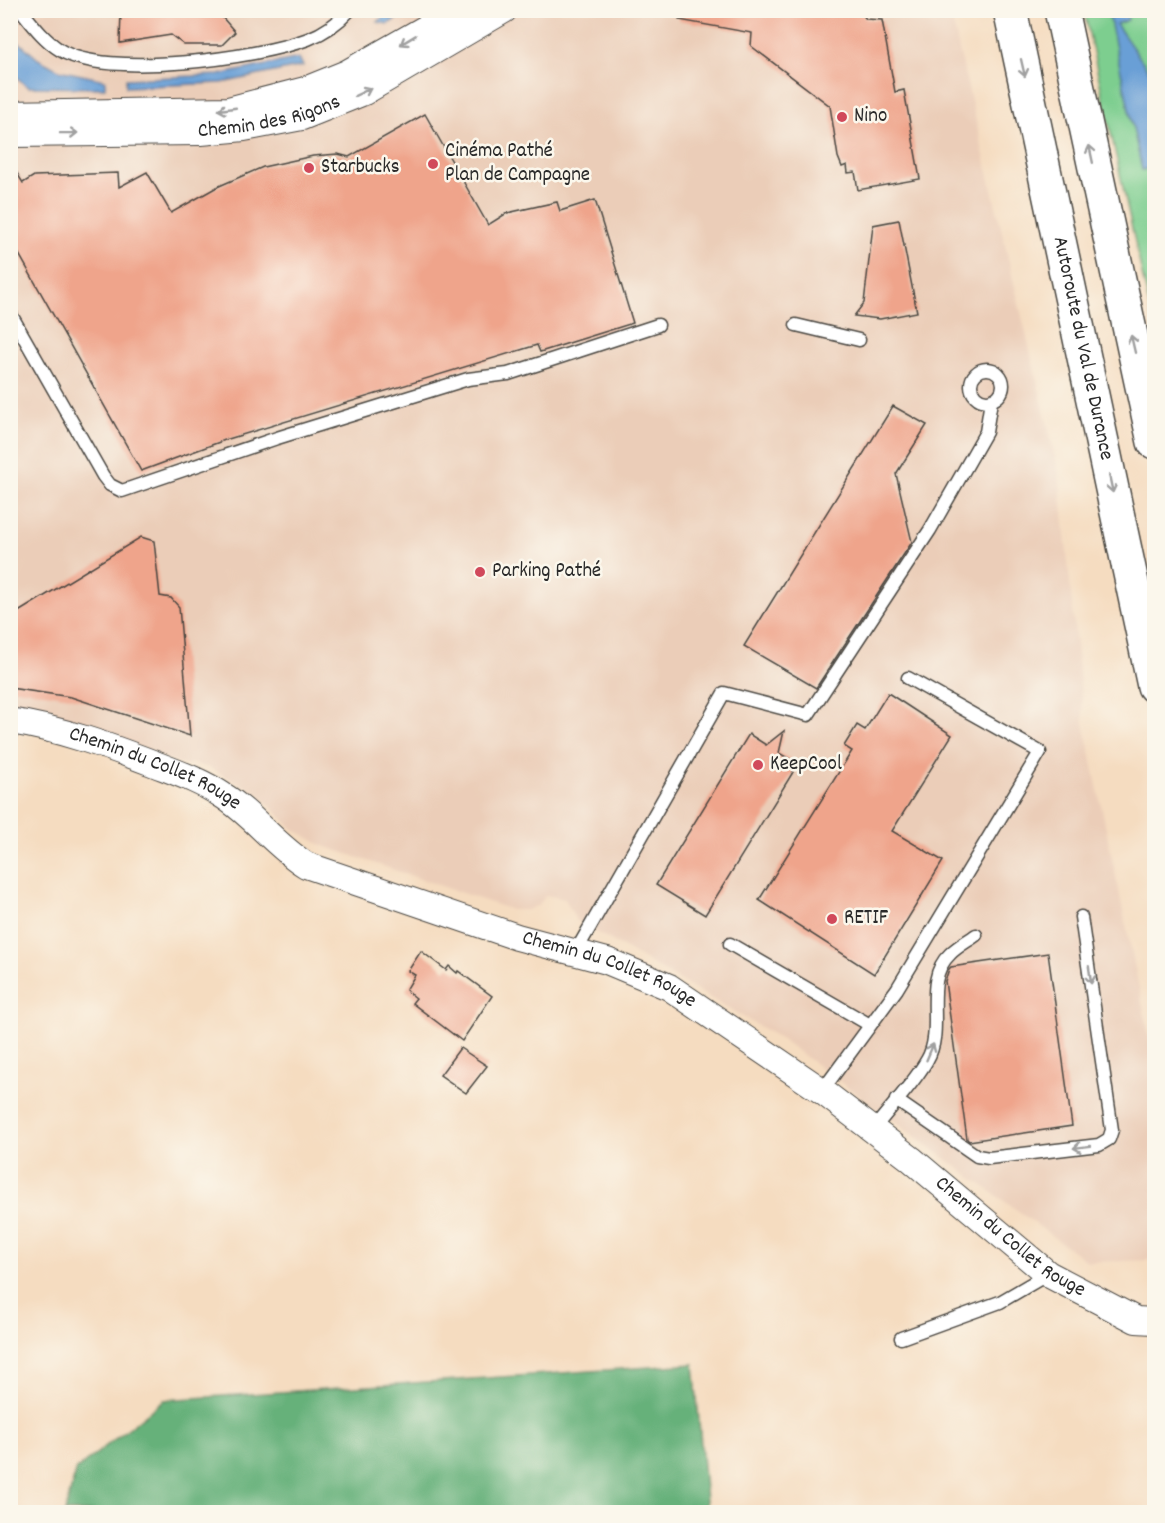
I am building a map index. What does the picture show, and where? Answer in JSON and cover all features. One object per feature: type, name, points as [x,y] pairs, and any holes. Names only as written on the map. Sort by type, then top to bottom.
[{"type":"highway","name":"Autoroute du Val de Durance","points":[[1010,10],[1155,686]]},
{"type":"highway","points":[[1061,10],[1155,442]]},
{"type":"street","name":"Chemin des Rigons","points":[[10,114],[228,110],[305,90],[347,73],[458,10]]},
{"type":"street","name":"Chemin des Rigons","points":[[10,134],[201,132],[244,128],[302,117],[364,92],[504,10]]},
{"type":"street","name":"Chemin du Collet Rouge","points":[[10,722],[45,726],[120,750],[196,780],[223,795],[284,851],[306,865],[495,930],[607,961],[669,987],[822,1091],[1048,1274],[1136,1320],[1155,1321]]},
{"type":"lane","points":[[21,10],[38,31],[61,50],[87,60],[115,63],[216,60],[279,48],[310,38],[338,23],[350,10]]},
{"type":"lane","points":[[10,314],[103,476],[110,485],[122,491],[277,438],[468,379],[508,374],[658,325]]},
{"type":"lane","points":[[795,325],[860,340]]},
{"type":"lane","points":[[575,953],[724,693],[808,715],[930,530],[986,432],[991,401]]},
{"type":"lane","points":[[822,1091],[897,989],[1040,752],[908,678]]},
{"type":"lane","points":[[896,1100],[977,1156],[989,1158],[1099,1144],[1109,1139],[1112,1130],[1082,917]]},
{"type":"lane","points":[[873,1130],[927,1060],[934,1043],[936,983],[940,968],[949,954],[976,935]]},
{"type":"lane","points":[[730,944],[870,1025]]},
{"type":"lane","points":[[901,1338],[1000,1302],[1048,1274]]},
{"type":"shaded area","points":[[10,11],[950,11],[1059,474],[1084,723],[1154,1060],[1154,1260],[1088,1262],[781,1039],[576,920],[565,899],[546,895],[539,905],[526,910],[512,910],[321,845],[292,828],[257,793],[210,768],[193,763],[185,765],[11,711]]},
{"type":"green space","points":[[1084,11],[1154,11],[1154,328]]},
{"type":"green space","points":[[694,1364],[707,1512],[65,1512],[76,1470],[164,1400]]},
{"type":"water","points":[[389,11],[410,11],[388,24],[378,22]]},
{"type":"water","points":[[1108,11],[1126,11],[1128,20],[1116,24],[1154,78],[1154,167],[1142,170]]},
{"type":"water","points":[[10,34],[38,59],[59,70],[105,80],[105,88],[29,87],[17,77],[14,71],[10,57]]},
{"type":"water","points":[[299,58],[303,66],[222,83],[126,87],[126,79],[219,75]]},
{"type":"building","points":[[121,10],[216,10],[235,32],[222,45],[184,45],[171,35],[120,43]]},
{"type":"building","points":[[680,10],[859,10],[866,19],[882,20],[895,92],[904,90],[920,179],[858,190],[855,172],[848,173],[847,165],[842,167],[838,157],[830,106],[751,46],[752,33],[679,20]]},
{"type":"building","points":[[425,114],[488,225],[507,213],[557,202],[560,211],[595,200],[633,323],[540,352],[537,345],[225,440],[141,471],[10,238],[10,162],[23,183],[34,176],[118,173],[119,187],[147,172],[171,213],[217,187],[263,167],[313,156],[338,154],[349,157]]},
{"type":"building","points":[[899,220],[917,312],[880,319],[854,316],[864,303],[873,225]]},
{"type":"building","points":[[893,406],[927,425],[896,474],[912,542],[816,688],[744,646]]},
{"type":"building","points":[[141,537],[154,541],[160,596],[171,598],[179,607],[190,736],[71,697],[10,688],[10,617]]},
{"type":"building","points":[[888,693],[952,735],[892,831],[943,861],[874,974],[759,900],[852,751],[844,746],[857,725],[865,730]]},
{"type":"building","points":[[784,731],[779,753],[798,764],[705,915],[656,885],[749,734],[766,745]]},
{"type":"building","points":[[421,951],[446,970],[449,966],[457,973],[458,971],[492,996],[462,1041],[412,1003],[416,998],[406,990],[415,975],[408,971]]},
{"type":"building","points":[[1048,953],[1072,1126],[969,1141],[945,981],[949,969]]},
{"type":"building","points":[[460,1048],[487,1066],[466,1093],[440,1075]]},
{"type":"place","name":"Nino","points":[[842,117]]},
{"type":"place","name":"Cinéma Pathé Plan de Campagne","points":[[433,164]]},
{"type":"place","name":"Starbucks","points":[[309,168]]},
{"type":"place","name":"Parking Pathé","points":[[480,572]]},
{"type":"place","name":"KeepCool","points":[[758,765]]},
{"type":"place","name":"RETIF","points":[[832,919]]}]
